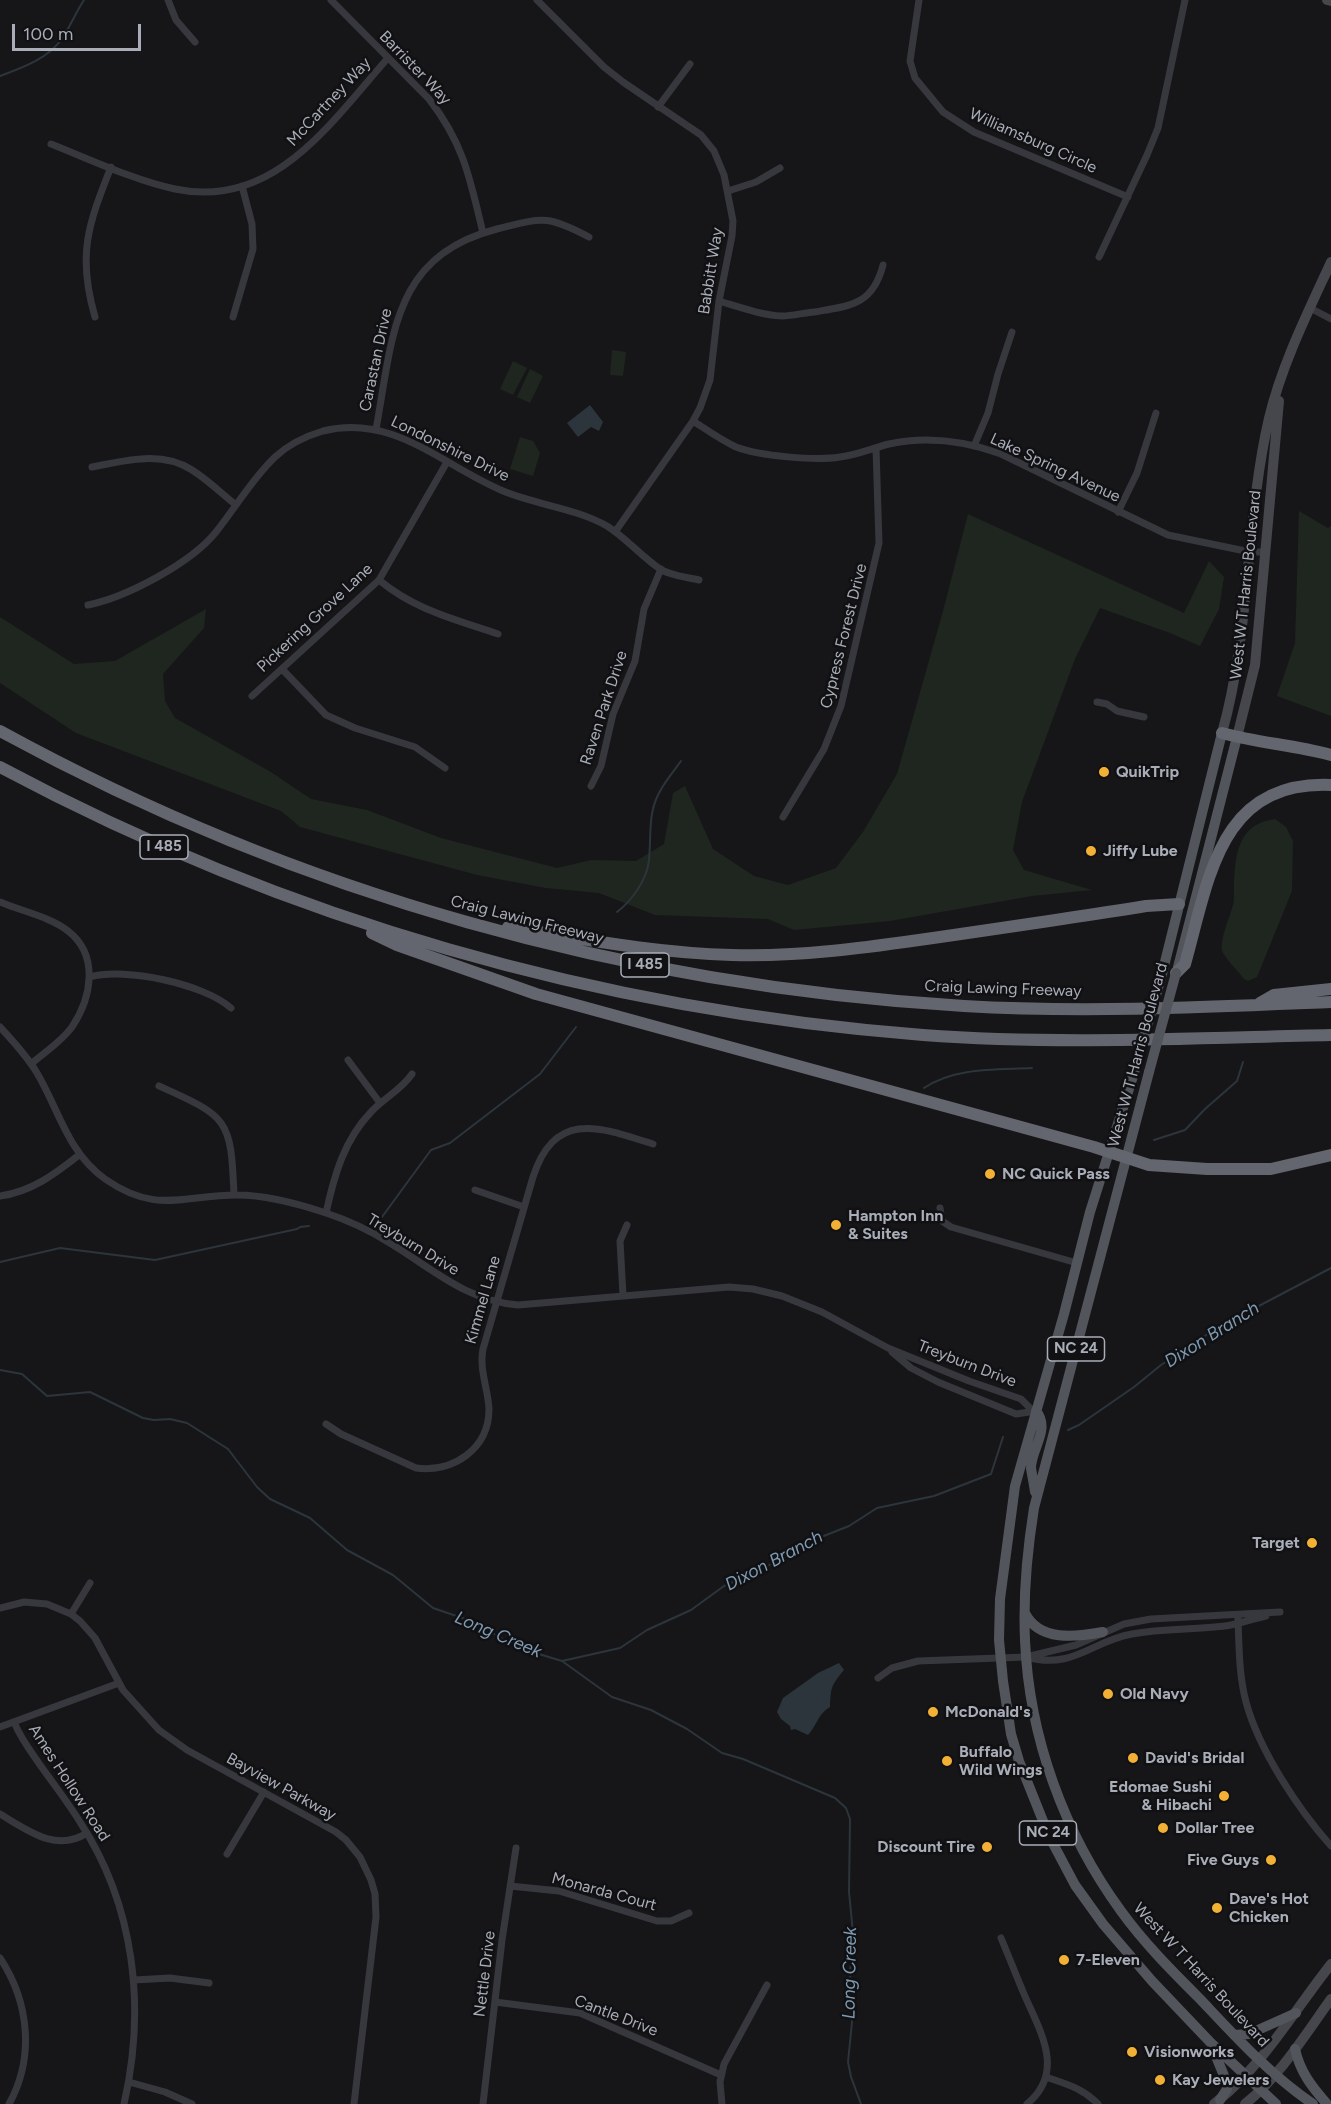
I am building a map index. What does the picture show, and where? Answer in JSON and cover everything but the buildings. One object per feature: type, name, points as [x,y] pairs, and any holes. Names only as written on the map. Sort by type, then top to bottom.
[{"type":"highway","name":"Craig Lawing Freeway","points":[[0,731],[125,795],[218,836],[328,879],[446,917],[552,946],[676,972],[776,988],[867,999],[968,1006],[1040,1009],[1155,1009],[1331,1002]]},
{"type":"highway","points":[[1222,733],[1331,756]]},
{"type":"highway","name":"I 485","points":[[0,767],[164,847],[273,892],[333,914],[450,951],[570,982],[696,1007],[826,1026],[924,1035],[1073,1040],[1331,1035]]},
{"type":"highway","points":[[1176,973],[1185,964],[1212,869],[1224,842],[1237,821],[1256,804],[1284,789],[1304,785],[1331,785]]},
{"type":"highway","points":[[446,917],[576,940],[658,951],[735,955],[862,948],[1179,903]]},
{"type":"highway","points":[[333,914],[397,945],[536,994],[1126,1156],[1149,1165],[1242,1170],[1271,1169],[1331,1155]]},
{"type":"highway","points":[[1257,1005],[1274,995],[1331,989]]},
{"type":"main road","name":"West W T Harris Boulevard","points":[[1276,2104],[1210,2043],[1126,1952],[1091,1908],[1064,1866],[1034,1801],[1011,1734],[1001,1658],[1000,1599],[1015,1485],[1034,1411],[1065,1314],[1108,1152],[1134,1073],[1162,974],[1222,733],[1240,652],[1250,552],[1268,427],[1281,380],[1331,262]]},
{"type":"main road","name":"West W T Harris Boulevard","points":[[1281,380],[1256,665],[1036,1499],[1029,1542],[1024,1612],[1026,1657],[1035,1718],[1046,1763],[1063,1808],[1087,1858],[1121,1912],[1142,1938],[1259,2060],[1313,2104]]},
{"type":"main road","points":[[1034,1411],[1042,1421],[1042,1429],[1031,1466],[1036,1499]]},
{"type":"main road","points":[[1024,1612],[1032,1623],[1048,1633],[1078,1636],[1103,1632]]},
{"type":"main road","points":[[1217,2102],[1259,2060],[1331,1964]]},
{"type":"main road","points":[[1245,2104],[1274,2074],[1331,1999]]},
{"type":"main road","points":[[1234,2035],[1250,2034],[1296,2013]]},
{"type":"main road","points":[[1210,2043],[1227,2083],[1227,2089],[1217,2102]]},
{"type":"main road","points":[[1294,2049],[1305,2077],[1327,2104]]},
{"type":"street","points":[[168,0],[176,20],[195,42]]},
{"type":"street","name":"Barrister Way","points":[[331,0],[429,99],[451,129],[463,156],[483,233]]},
{"type":"street","name":"Babbitt Way","points":[[537,0],[604,67],[701,135],[718,160],[732,209],[732,236],[719,301],[710,380],[700,408],[615,532]]},
{"type":"street","name":"Williamsburg Circle","points":[[919,0],[909,52],[910,61],[915,78],[943,112],[983,136],[1128,197]]},
{"type":"street","points":[[1100,257],[1158,128],[1185,0]]},
{"type":"street","name":"McCartney Way","points":[[51,144],[174,189],[206,191],[242,186],[265,178],[294,160],[388,58]]},
{"type":"street","points":[[658,106],[690,64]]},
{"type":"street","points":[[95,317],[86,275],[86,245],[92,215],[111,167]]},
{"type":"street","points":[[728,191],[756,182],[780,168]]},
{"type":"street","points":[[233,317],[253,249],[252,224],[242,186]]},
{"type":"street","name":"Carastan Drive","points":[[376,429],[396,325],[409,291],[418,277],[435,259],[455,244],[483,233],[544,219],[559,222],[588,237]]},
{"type":"street","points":[[719,301],[783,316],[850,306],[862,300],[872,290],[880,276],[883,264]]},
{"type":"street","points":[[1310,308],[1331,319]]},
{"type":"street","points":[[974,446],[988,414],[1012,332]]},
{"type":"street","points":[[1118,512],[1137,473],[1156,413]]},
{"type":"street","name":"Lake Spring Avenue","points":[[693,421],[734,446],[764,453],[829,458],[898,442],[932,440],[974,446],[1010,458],[1168,536],[1250,552],[1266,552]]},
{"type":"street","name":"Londonshire Drive","points":[[88,605],[126,594],[192,556],[215,533],[278,454],[316,433],[347,427],[376,429],[399,436],[505,492],[595,520],[615,532],[661,569],[699,580]]},
{"type":"street","name":"Cypress Forest Drive","points":[[783,817],[824,749],[841,705],[879,543],[876,448]]},
{"type":"street","points":[[92,467],[148,458],[170,461],[192,470],[236,505]]},
{"type":"street","name":"Pickering Grove Lane","points":[[252,696],[379,580],[447,462]]},
{"type":"street","name":"Raven Park Drive","points":[[591,786],[601,766],[613,714],[635,661],[640,620],[661,569]]},
{"type":"street","points":[[379,580],[394,593],[419,607],[498,634]]},
{"type":"street","points":[[282,669],[326,715],[355,728],[406,743],[446,768]]},
{"type":"street","points":[[1097,702],[1107,704],[1117,711],[1144,717]]},
{"type":"street","points":[[0,902],[57,923],[69,931],[84,952],[90,977],[83,1004],[71,1028],[31,1064]]},
{"type":"street","points":[[90,977],[117,975],[166,981],[213,995],[231,1008]]},
{"type":"street","name":"Treyburn Drive","points":[[0,1027],[31,1064],[69,1140],[80,1155],[104,1179],[127,1192],[167,1202],[234,1195],[272,1199],[326,1213],[389,1242],[449,1283],[497,1302],[518,1305],[729,1287],[753,1288],[782,1296],[822,1312],[888,1348],[1021,1400],[1034,1411]]},
{"type":"street","points":[[348,1060],[380,1103]]},
{"type":"street","points":[[326,1213],[347,1146],[357,1128],[380,1103],[399,1090],[412,1074]]},
{"type":"street","points":[[159,1086],[206,1108],[220,1120],[227,1132],[231,1147],[234,1195]]},
{"type":"street","name":"Kimmel Lane","points":[[326,1424],[341,1434],[416,1468],[429,1470],[442,1468],[463,1458],[480,1442],[488,1418],[488,1398],[481,1359],[491,1317],[536,1166],[544,1150],[567,1133],[581,1128],[600,1128],[653,1144]]},
{"type":"street","points":[[0,1196],[29,1189],[80,1155]]},
{"type":"street","points":[[475,1190],[524,1207]]},
{"type":"street","points":[[940,1208],[942,1221],[951,1227],[1077,1263]]},
{"type":"street","points":[[623,1295],[620,1241],[627,1225]]},
{"type":"street","name":"Treyburn Drive","points":[[888,1348],[911,1368],[938,1382],[1016,1414],[1034,1411]]},
{"type":"street","points":[[71,1614],[90,1583]]},
{"type":"street","name":"Bayview Parkway","points":[[0,1608],[35,1602],[59,1608],[71,1614],[95,1638],[119,1683],[159,1731],[187,1750],[336,1832],[360,1857],[375,1894],[376,1917],[354,2104]]},
{"type":"street","points":[[878,1678],[892,1668],[918,1661],[1026,1657],[1076,1645],[1124,1624],[1151,1618],[1280,1612],[1238,1623],[1122,1636],[1068,1658],[1047,1661],[1026,1657]]},
{"type":"street","points":[[1238,1613],[1243,1685],[1252,1719],[1262,1743],[1293,1797],[1307,1818],[1331,1846]]},
{"type":"street","points":[[0,1727],[119,1683]]},
{"type":"street","name":"Ames Hollow Road","points":[[15,1722],[23,1741],[87,1833],[106,1870],[119,1903],[134,1980],[136,2023],[124,2104]]},
{"type":"street","points":[[227,1854],[264,1792]]},
{"type":"street","points":[[0,1814],[33,1834],[51,1841],[72,1840],[87,1833]]},
{"type":"street","name":"Nettle Drive","points":[[483,2104],[516,1848]]},
{"type":"street","name":"Monarda Court","points":[[510,1886],[559,1891],[657,1921],[671,1921],[689,1913]]},
{"type":"street","points":[[1001,1938],[1045,2044],[1048,2057],[1046,2078],[1039,2092],[1028,2104]]},
{"type":"street","points":[[0,1958],[16,1987],[25,2019],[26,2034],[23,2068],[9,2104]]},
{"type":"street","points":[[134,1980],[170,1978],[209,1983]]},
{"type":"street","points":[[722,2104],[721,2075],[729,2052],[767,1985]]},
{"type":"street","name":"Cantle Drive","points":[[495,2002],[580,2013],[721,2075]]},
{"type":"street","points":[[1046,2078],[1086,2092],[1098,2104]]},
{"type":"street","points":[[129,2082],[165,2092],[192,2104]]},
{"type":"shaded area","points":[[612,350],[626,352],[623,376],[610,375]]},
{"type":"shaded area","points":[[513,361],[527,368],[513,395],[500,389]]},
{"type":"shaded area","points":[[530,369],[543,376],[530,403],[517,397]]},
{"type":"shaded area","points":[[590,405],[603,422],[599,431],[591,427],[578,437],[567,423]]},
{"type":"shaded area","points":[[520,437],[533,441],[540,453],[533,476],[510,469]]},
{"type":"shaded area","points":[[1299,511],[1328,528],[1331,526],[1331,716],[1277,696],[1295,643]]},
{"type":"shaded area","points":[[968,514],[1184,613],[1209,561],[1224,577],[1219,609],[1200,646],[1100,608],[1075,659],[1022,802],[1013,850],[1024,870],[1092,890],[1032,896],[890,921],[794,930],[768,919],[655,915],[599,893],[546,888],[477,875],[300,827],[281,811],[76,733],[0,683],[0,617],[74,664],[115,661],[206,609],[204,628],[163,674],[165,701],[175,718],[271,772],[311,799],[367,810],[441,838],[557,868],[591,860],[636,861],[664,844],[673,793],[685,786],[713,849],[754,876],[788,885],[836,868],[863,832],[897,774]]},
{"type":"shaded area","points":[[1275,819],[1286,827],[1293,841],[1292,891],[1257,977],[1248,981],[1223,953],[1222,940],[1233,905],[1238,850],[1247,833],[1254,827]]},
{"type":"shaded area","points":[[839,1663],[844,1670],[832,1687],[830,1707],[822,1713],[808,1735],[795,1729],[791,1730],[777,1712],[783,1698],[818,1673]]},
{"type":"waterway","points":[[0,76],[35,61],[51,51],[63,37],[84,0]]},
{"type":"waterway","points":[[617,912],[635,893],[645,876],[655,802],[664,784],[681,761]]},
{"type":"waterway","points":[[382,1217],[431,1150],[450,1143],[540,1074],[576,1027]]},
{"type":"waterway","points":[[1154,1140],[1185,1130],[1237,1081],[1243,1062]]},
{"type":"waterway","points":[[924,1088],[936,1081],[963,1073],[1032,1068]]},
{"type":"waterway","points":[[0,1262],[60,1248],[155,1260],[309,1226]]},
{"type":"waterway","name":"Dixon Branch","points":[[1068,1430],[1079,1425],[1134,1387],[1161,1365],[1217,1328],[1331,1268]]},
{"type":"waterway","name":"Long Creek","points":[[0,1370],[22,1374],[47,1396],[90,1392],[143,1418],[170,1419],[187,1423],[228,1449],[257,1487],[270,1499],[310,1518],[347,1550],[393,1575],[433,1608],[471,1621],[519,1648],[562,1661],[612,1697],[651,1710],[687,1729],[722,1753],[743,1759],[835,1798],[846,1808],[850,1819],[849,1892],[854,1943],[850,1971],[852,2022],[848,2062],[861,2104]]},
{"type":"waterway","name":"Dixon Branch","points":[[562,1661],[620,1648],[647,1630],[691,1610],[724,1586],[763,1569],[801,1545],[849,1526],[877,1508],[934,1496],[991,1474],[1003,1437]]},
{"type":"place","name":"QuikTrip","points":[[1104,772]]},
{"type":"place","name":"Jiffy Lube","points":[[1091,851]]},
{"type":"place","name":"NC Quick Pass","points":[[990,1174]]},
{"type":"place","name":"Hampton Inn & Suites","points":[[836,1225]]},
{"type":"place","name":"Target","points":[[1312,1543]]},
{"type":"place","name":"Old Navy","points":[[1108,1694]]},
{"type":"place","name":"McDonald's","points":[[933,1712]]},
{"type":"place","name":"David's Bridal","points":[[1133,1758]]},
{"type":"place","name":"Buffalo Wild Wings","points":[[947,1761]]},
{"type":"place","name":"Edomae Sushi & Hibachi","points":[[1224,1796]]},
{"type":"place","name":"Dollar Tree","points":[[1163,1828]]},
{"type":"place","name":"Discount Tire","points":[[987,1847]]},
{"type":"place","name":"Five Guys","points":[[1271,1860]]},
{"type":"place","name":"Dave's Hot Chicken","points":[[1217,1908]]},
{"type":"place","name":"7-Eleven","points":[[1064,1960]]},
{"type":"place","name":"Visionworks","points":[[1132,2052]]},
{"type":"place","name":"Kay Jewelers","points":[[1160,2080]]}]
